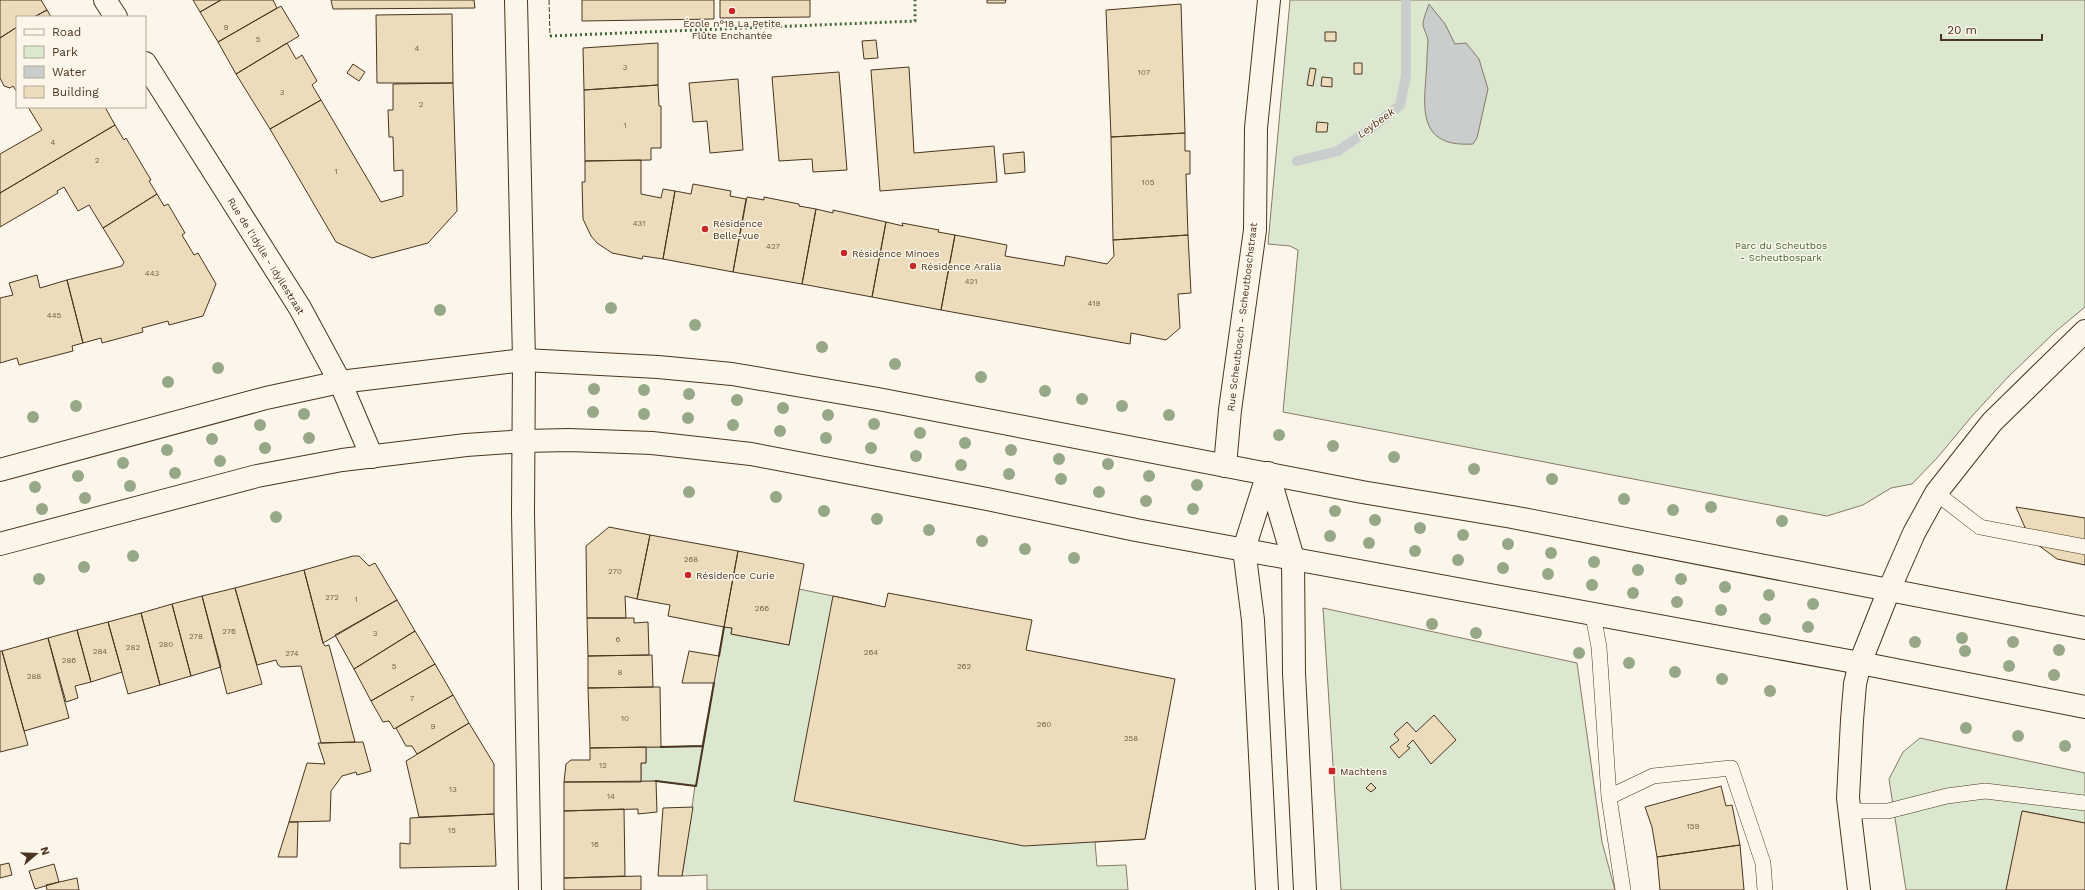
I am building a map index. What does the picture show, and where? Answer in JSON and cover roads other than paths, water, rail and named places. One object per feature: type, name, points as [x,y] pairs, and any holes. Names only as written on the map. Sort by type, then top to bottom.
[{"type":"main road","points":[[105,0],[115,16]]},
{"type":"main road","points":[[516,0],[524,360],[523,521],[530,890]]},
{"type":"main road","name":"Rue Scheutbosch - Scheutboschstraat","points":[[1225,466],[1230,410],[1255,230],[1256,128],[1269,0]]},
{"type":"main road","name":"Rue de l'Idylle - Idyllestraat","points":[[146,65],[300,308],[340,382],[372,457]]},
{"type":"main road","points":[[1859,890],[1848,798],[1851,725],[1855,684],[1860,663],[1889,590],[1914,533],[1936,493],[1992,422],[2085,331]]},
{"type":"main road","points":[[0,470],[266,398],[340,382],[524,360],[591,362],[732,374],[878,399],[1362,492],[1512,517],[2085,628]]},
{"type":"main road","points":[[0,544],[257,476],[342,460],[466,445],[524,441],[569,440],[652,442],[751,454],[987,498],[1136,530],[1860,663],[2085,707]]},
{"type":"main road","points":[[1266,890],[1253,620],[1244,549],[1268,473]]},
{"type":"main road","points":[[1268,473],[1293,558],[1294,673],[1305,890]]},
{"type":"lane","points":[[1936,493],[1980,526],[2085,547]]},
{"type":"lane","points":[[1594,615],[1599,647],[1609,797],[1623,890]]},
{"type":"lane","points":[[1609,797],[1653,776],[1731,768],[1763,863],[1765,890]]},
{"type":"lane","points":[[1849,811],[1888,811],[1947,796],[1985,791],[2085,803]]},
{"type":"water","points":[[1429,4],[1445,24],[1455,44],[1466,43],[1479,59],[1488,89],[1477,138],[1473,144],[1453,143],[1440,138],[1431,129],[1426,118],[1425,89],[1428,40],[1423,25],[1424,17]]},
{"type":"waterway","name":"Leybeek","points":[[1297,161],[1338,151],[1374,126],[1400,105],[1406,76],[1406,0]]},
{"type":"place","name":"École n°18 La Petite Flûte Enchantée","points":[[732,11]]},
{"type":"place","name":"Résidence Belle-vue","points":[[705,229]]},
{"type":"place","name":"Résidence Minoes","points":[[844,253]]},
{"type":"place","name":"Résidence Aralia","points":[[913,266]]},
{"type":"place","name":"Résidence Curie","points":[[688,575]]},
{"type":"place","name":"Machtens","points":[[1332,771]]},
{"type":"park label","name":"Parc du Scheutbos - Scheutbospark","points":[[1781,250]]}]
